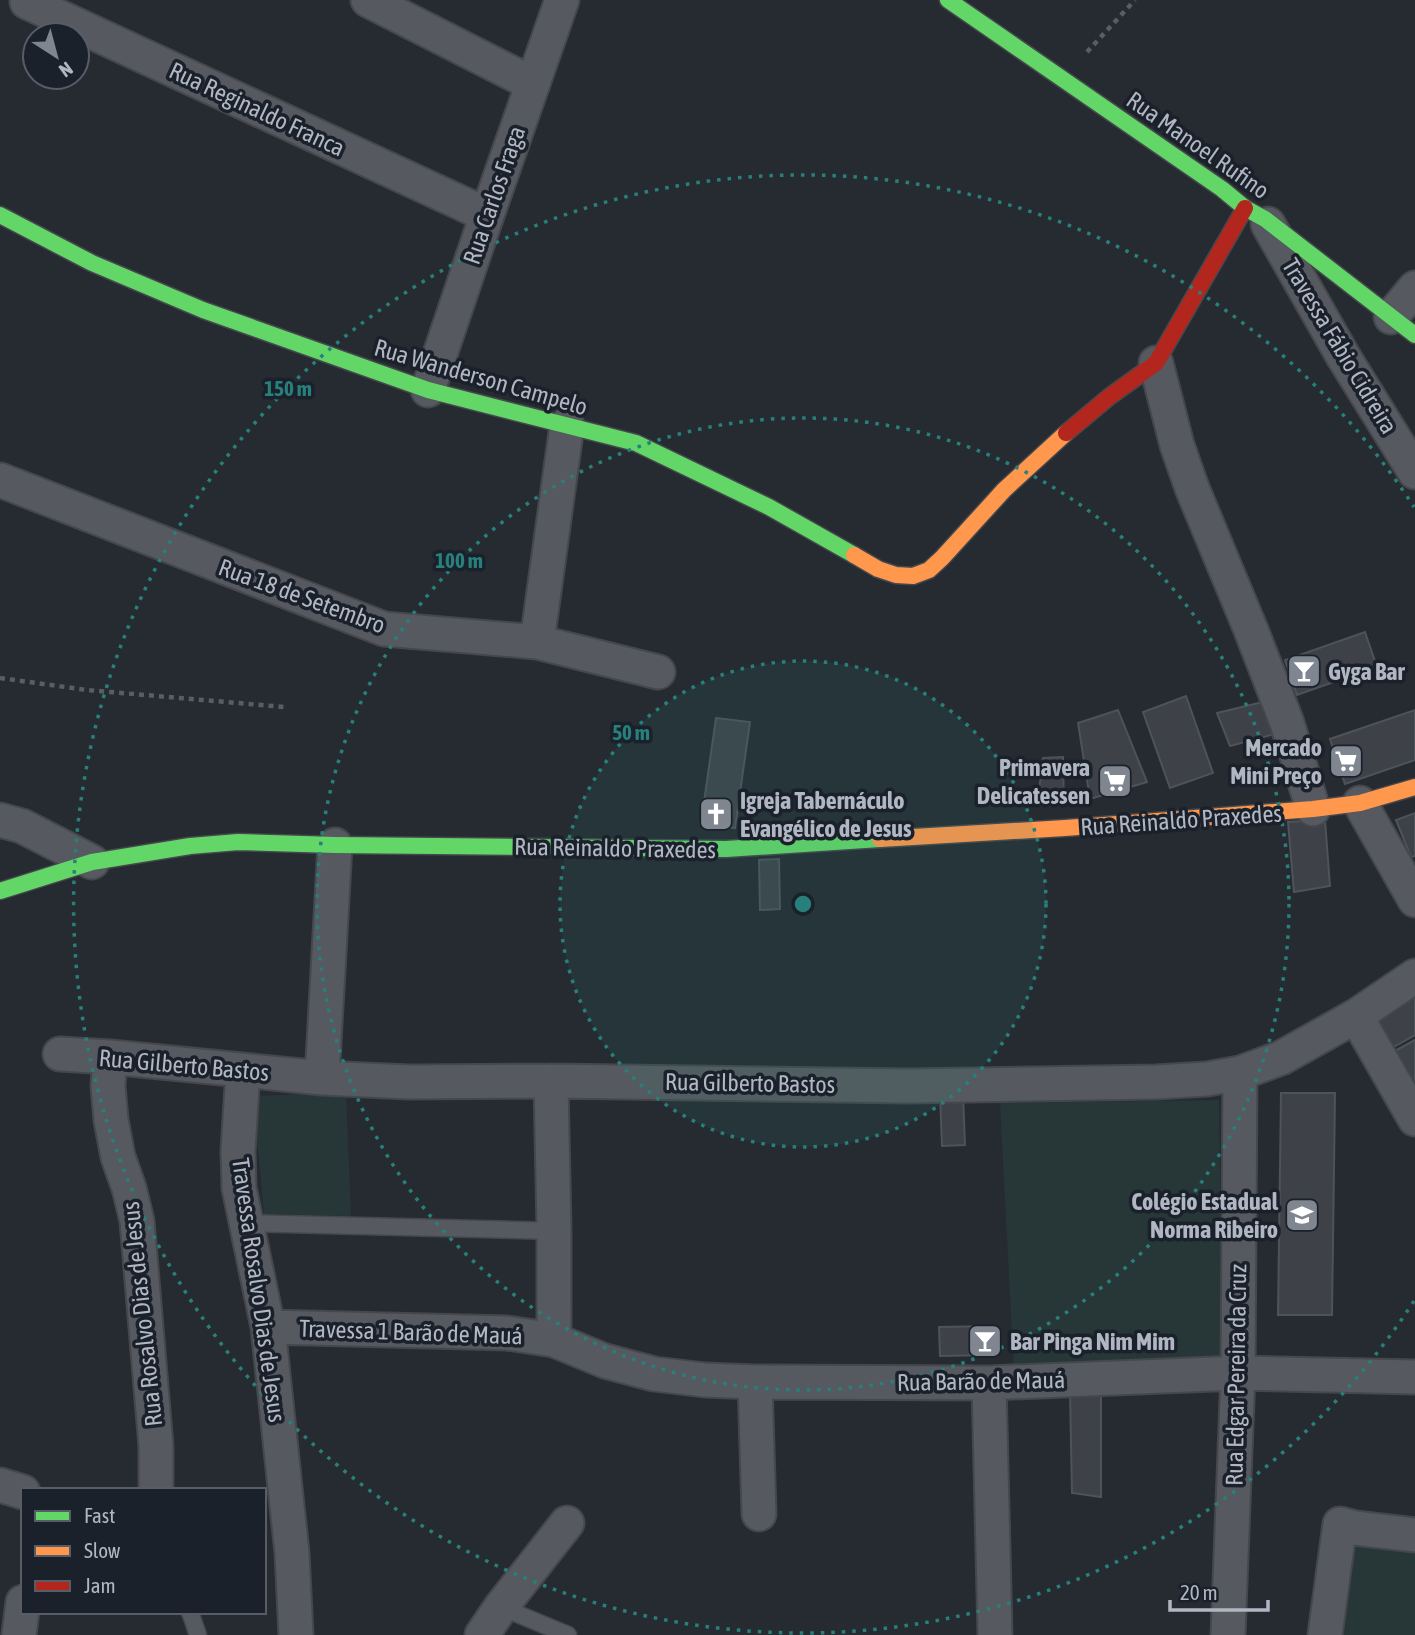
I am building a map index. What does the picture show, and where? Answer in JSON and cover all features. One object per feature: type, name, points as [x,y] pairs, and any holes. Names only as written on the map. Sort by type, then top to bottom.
[{"type":"street","points":[[368,0],[533,84]]},
{"type":"street","name":"Rua Carlos Fraga","points":[[428,390],[562,0]]},
{"type":"street","name":"Rua Manoel Rufino","points":[[948,0],[1222,189],[1403,326]]},
{"type":"street","name":"Rua Reginaldo Franca","points":[[27,2],[487,215]]},
{"type":"street","points":[[1156,363],[1255,213]]},
{"type":"street","name":"Travessa Fábio Cidreira","points":[[1255,213],[1415,472]]},
{"type":"street","name":"Rua Wanderson Campelo","points":[[0,215],[92,263],[203,310],[428,390],[636,443],[769,507],[878,569],[896,575],[913,576],[929,570],[1004,490],[1057,440],[1156,363]]},
{"type":"street","points":[[1403,326],[1415,288]]},
{"type":"street","name":"Rua Reinaldo Praxedes","points":[[1156,363],[1188,477],[1287,723],[1313,809]]},
{"type":"street","points":[[537,642],[567,425]]},
{"type":"street","name":"Rua 18 de Setembro","points":[[0,480],[384,629],[537,642],[657,672]]},
{"type":"street","name":"Rua Reinaldo Praxedes","points":[[0,891],[92,862],[190,846],[238,842],[726,849],[1313,809],[1360,803],[1415,787]]},
{"type":"street","points":[[1360,803],[1415,900]]},
{"type":"street","points":[[0,820],[22,826],[92,862]]},
{"type":"street","points":[[322,1078],[335,845]]},
{"type":"street","name":"Rua Gilberto Bastos","points":[[60,1054],[322,1078],[409,1082],[551,1081],[907,1086],[1156,1082],[1207,1079],[1240,1073],[1281,1058],[1356,1016],[1415,976]]},
{"type":"street","points":[[1356,1016],[1415,1119]]},
{"type":"street","name":"Rua Rosalvo Dias de Jesus","points":[[110,1057],[108,1086],[111,1120],[118,1157],[137,1221],[156,1446],[156,1488]]},
{"type":"street","name":"Travessa Rosalvo Dias de Jesus","points":[[243,1071],[238,1151],[239,1188],[268,1326],[292,1553],[296,1635]]},
{"type":"street","name":"Rua Edgar Pereira da Cruz","points":[[1227,1635],[1238,1373],[1240,1073]]},
{"type":"street","points":[[551,1081],[554,1340]]},
{"type":"street","name":"Travessa 1 Barão de Mauá","points":[[268,1326],[507,1333],[554,1340]]},
{"type":"street","name":"Rua Barão de Mauá","points":[[554,1340],[606,1361],[654,1374],[705,1380],[989,1383],[1238,1373],[1415,1377]]},
{"type":"street","points":[[755,1382],[759,1514]]},
{"type":"street","points":[[989,1383],[995,1635]]},
{"type":"street","points":[[0,1485],[21,1491]]},
{"type":"street","points":[[482,1635],[567,1523]]},
{"type":"street","points":[[1325,1635],[1340,1524],[1415,1535]]},
{"type":"street","points":[[19,1635],[22,1614]]},
{"type":"lane","points":[[245,1223],[554,1231]]},
{"type":"lane","points":[[501,1607],[568,1635]]},
{"type":"lane","points":[[191,1614],[198,1635]]},
{"type":"path","points":[[1062,79],[1135,0]]},
{"type":"path","points":[[0,678],[87,690],[284,706]]},
{"type":"shaded area","points":[[346,1092],[351,1216],[264,1214],[253,1096]]},
{"type":"shaded area","points":[[1219,1100],[1222,1365],[1014,1373],[1000,1103]]},
{"type":"shaded area","points":[[1340,1524],[1415,1533],[1415,1635],[1325,1635]]},
{"type":"building","points":[[1365,632],[1377,667],[1297,695],[1285,660]]},
{"type":"building","points":[[1186,696],[1213,773],[1170,788],[1143,712]]},
{"type":"building","points":[[1263,702],[1275,734],[1230,746],[1217,713]]},
{"type":"building","points":[[1118,710],[1147,782],[1090,799],[1078,723]]},
{"type":"building","points":[[1415,710],[1415,760],[1345,784],[1330,739]]},
{"type":"building","points":[[716,718],[750,722],[735,828],[701,823]]},
{"type":"building","points":[[1063,757],[1064,806],[1037,806],[1043,758]]},
{"type":"building","points":[[1415,813],[1415,856],[1411,857],[1396,820]]},
{"type":"building","points":[[1325,820],[1330,886],[1294,892],[1288,822]]},
{"type":"building","points":[[779,859],[780,909],[760,910],[759,860]]},
{"type":"building","points":[[1415,995],[1415,1035],[1390,1049],[1373,1018]]},
{"type":"building","points":[[1415,1040],[1415,1080],[1411,1082],[1393,1052]]},
{"type":"building","points":[[1281,1093],[1335,1093],[1332,1315],[1278,1315]]},
{"type":"building","points":[[963,1094],[965,1145],[942,1146],[940,1095]]},
{"type":"building","points":[[991,1326],[992,1355],[940,1356],[939,1327]]},
{"type":"building","points":[[1101,1392],[1101,1497],[1072,1493],[1070,1393]]},
{"type":"traffic: fast","points":[[948,0],[1222,189],[1245,208],[1265,219],[1415,335]]},
{"type":"traffic: fast","points":[[0,215],[92,263],[203,310],[428,390],[636,443],[769,507],[854,555]]},
{"type":"traffic: fast","points":[[0,891],[92,862],[190,846],[238,842],[726,849],[880,839]]},
{"type":"traffic: slow","points":[[854,555],[878,569],[896,575],[913,576],[929,570],[1004,490],[1066,433]]},
{"type":"traffic: slow","points":[[880,839],[1313,809],[1360,803],[1415,787]]},
{"type":"traffic: jam","points":[[1066,433],[1156,363],[1245,208]]},
{"type":"place","name":"Gyga Bar","points":[[1304,671]]},
{"type":"place","name":"Mercado Mini Preço","points":[[1346,761]]},
{"type":"place","name":"Primavera Delicatessen","points":[[1115,781]]},
{"type":"place","name":"Igreja Tabernáculo Evangélico de Jesus","points":[[716,814]]},
{"type":"place","name":"Colégio Estadual Norma Ribeiro","points":[[1302,1215]]},
{"type":"place","name":"Bar Pinga Nim Mim","points":[[985,1341]]}]
